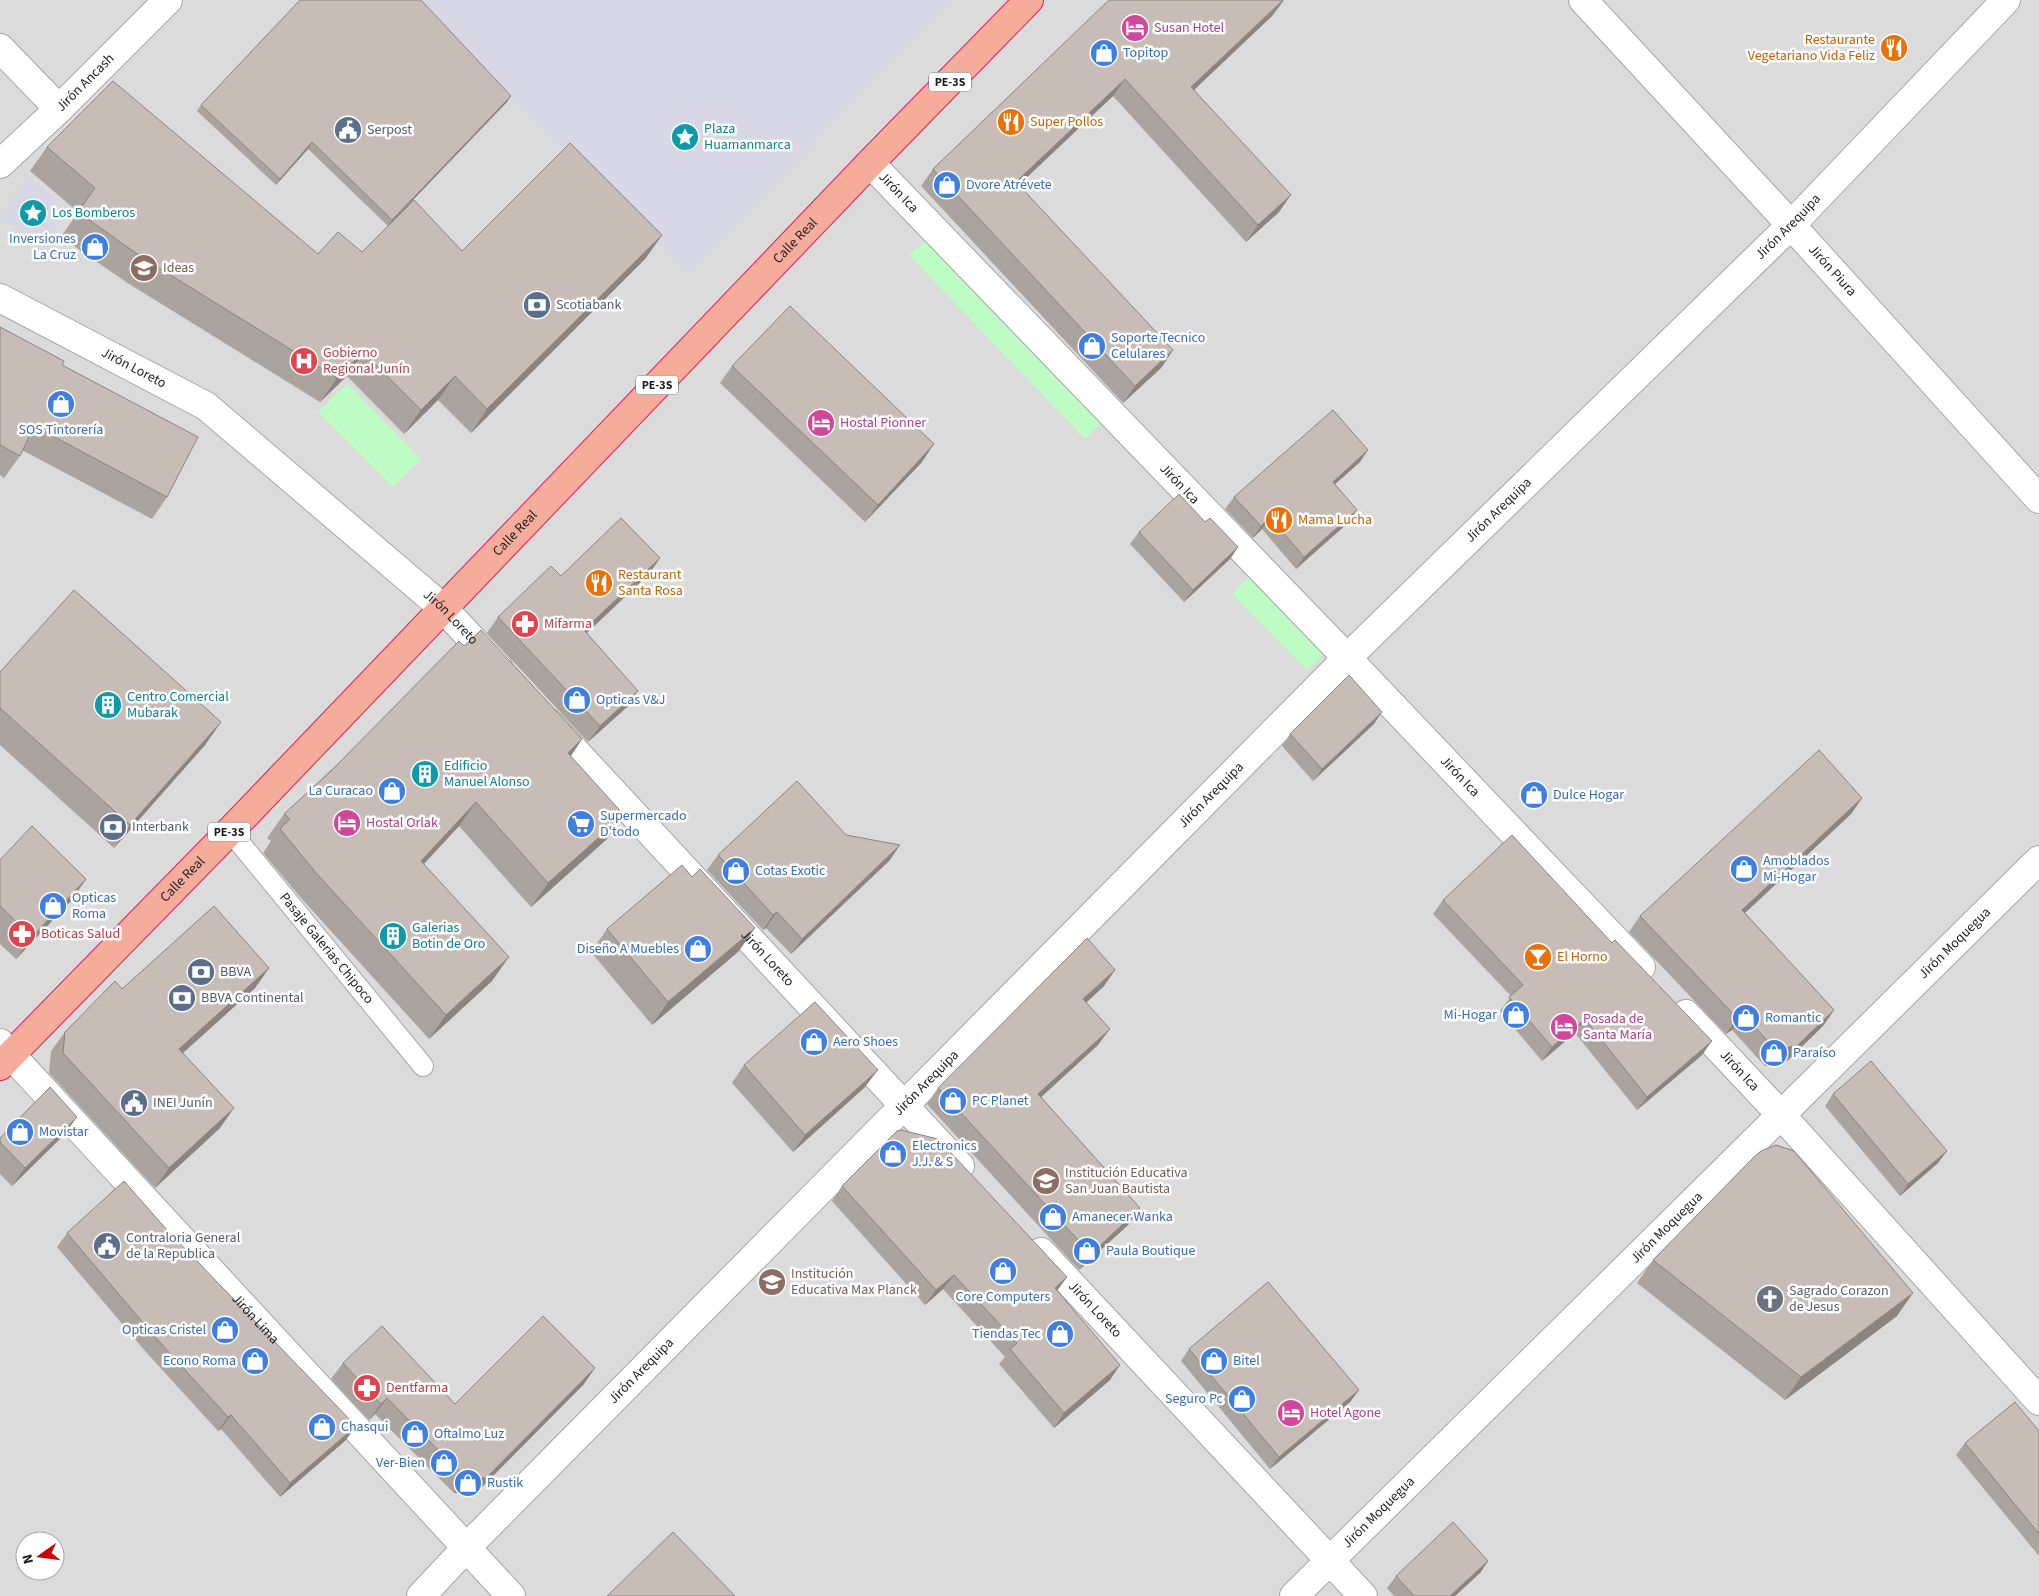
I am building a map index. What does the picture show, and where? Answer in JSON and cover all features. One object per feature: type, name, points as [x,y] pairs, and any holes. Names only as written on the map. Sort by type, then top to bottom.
[{"type":"highway","name":"Calle Real","points":[[4,1054],[230,831],[870,163],[1029,0]]},
{"type":"street","name":"Jirón Ancash","points":[[0,164],[59,109],[168,0]]},
{"type":"street","name":"Jirón Piura","points":[[1583,0],[1791,225],[2039,499]]},
{"type":"street","name":"Jirón Arequipa","points":[[421,1596],[903,1105],[1347,658],[1791,225],[2006,0]]},
{"type":"street","points":[[0,48],[59,109]]},
{"type":"street","name":"Jirón Ica","points":[[870,163],[1347,658],[1782,1116],[2039,1401]]},
{"type":"street","name":"Jirón Loreto","points":[[0,298],[206,406],[443,608],[977,1184]]},
{"type":"street","name":"Jirón Moquegua","points":[[1294,1596],[1329,1559],[1782,1116],[2039,860]]},
{"type":"street","name":"Jirón Lima","points":[[4,1054],[512,1596]]},
{"type":"street","name":"Jirón Loreto","points":[[1025,1235],[1362,1596]]},
{"type":"lane","name":"Pasaje Galerias Chipoco","points":[[230,831],[423,1066]]},
{"type":"shaded area","points":[[0,0],[2039,0],[2039,1596],[0,1596]]},
{"type":"shaded area","name":"Plaza Huamanmarca","points":[[415,0],[949,0],[688,273]]},
{"type":"shaded area","name":"Los Bomberos","points":[[30,176],[65,208],[45,246],[0,219]]},
{"type":"green space","points":[[930,237],[1106,419],[1085,439],[909,255]]},
{"type":"green space","points":[[347,384],[421,459],[393,487],[318,412]]},
{"type":"green space","points":[[1255,571],[1330,648],[1307,670],[1232,594]]},
{"type":"building","name":"Serpost","points":[[300,0],[421,0],[511,96],[392,220],[312,142],[280,179],[201,105]]},
{"type":"building","points":[[1109,0],[1283,0],[1191,87],[1291,195],[1258,225],[1125,79],[1016,182],[1173,350],[1135,386],[933,169]]},
{"type":"building","points":[[113,81],[318,254],[338,232],[362,252],[414,200],[462,251],[570,143],[662,235],[487,409],[455,376],[421,410],[363,352],[337,378],[143,258],[78,212],[95,188],[47,147]]},
{"type":"building","name":"Hostal Pionner","points":[[790,306],[934,444],[878,505],[732,366]]},
{"type":"building","points":[[0,327],[64,361],[62,365],[198,437],[167,497],[34,426],[20,456],[0,445]]},
{"type":"building","points":[[1333,410],[1368,450],[1333,482],[1357,510],[1304,557],[1270,517],[1261,526],[1234,497]]},
{"type":"building","points":[[1179,494],[1205,522],[1210,518],[1238,547],[1193,590],[1139,532]]},
{"type":"building","points":[[621,518],[660,558],[584,630],[638,691],[600,726],[498,617],[551,566],[561,576]]},
{"type":"building","points":[[74,590],[221,722],[130,825],[0,708],[0,672]]},
{"type":"building","points":[[481,630],[582,739],[568,753],[624,815],[548,883],[476,802],[421,861],[509,957],[446,1015],[317,874],[280,829],[290,819],[284,814],[332,770],[459,641],[464,646]]},
{"type":"building","points":[[1349,675],[1382,712],[1322,769],[1290,734]]},
{"type":"building","points":[[1819,750],[1862,798],[1742,910],[1834,1010],[1798,1045],[1776,1050],[1743,1014],[1737,1018],[1640,916]]},
{"type":"building","points":[[797,781],[846,835],[900,845],[802,939],[777,912],[773,915],[718,855]]},
{"type":"building","points":[[32,826],[86,879],[32,937],[0,906],[0,860]]},
{"type":"building","points":[[1512,835],[1612,943],[1615,940],[1712,1041],[1647,1097],[1585,1019],[1552,1047],[1509,997],[1523,985],[1443,900]]},
{"type":"building","points":[[682,865],[692,877],[700,869],[755,928],[668,1002],[607,929]]},
{"type":"building","points":[[214,906],[269,968],[179,1049],[234,1108],[169,1168],[63,1053],[65,1032],[115,981],[122,989]]},
{"type":"building","points":[[1087,938],[1115,970],[1083,999],[1110,1029],[1038,1094],[1140,1208],[1091,1254],[938,1088]]},
{"type":"building","points":[[815,1002],[878,1070],[805,1135],[744,1065]]},
{"type":"building","points":[[1871,1061],[1947,1151],[1908,1184],[1833,1094]]},
{"type":"building","points":[[50,1087],[77,1117],[25,1168],[0,1142],[0,1138]]},
{"type":"building","points":[[901,1130],[938,1139],[1067,1277],[1055,1288],[1120,1365],[1064,1413],[1010,1349],[1017,1343],[954,1275],[936,1290],[842,1186],[897,1131]]},
{"type":"building","name":"Sagrado Corazon de Jesus","points":[[1776,1145],[1794,1151],[1913,1293],[1801,1377],[1653,1260],[1754,1157],[1761,1151]]},
{"type":"building","points":[[124,1181],[167,1230],[356,1426],[290,1483],[231,1415],[228,1417],[156,1338],[67,1233]]},
{"type":"building","points":[[1268,1282],[1359,1390],[1279,1457],[1189,1349]]},
{"type":"building","points":[[543,1316],[595,1368],[486,1478],[465,1477],[387,1398],[381,1404],[343,1363],[382,1326],[455,1404]]},
{"type":"building","points":[[2015,1402],[2039,1431],[2039,1534],[1965,1443]]},
{"type":"building","points":[[1453,1522],[1488,1561],[1450,1596],[1414,1596],[1396,1576]]},
{"type":"building","points":[[673,1532],[735,1596],[607,1596]]},
{"type":"place","name":"Susan Hotel","points":[[1135,28]]},
{"type":"place","name":"Restaurante Vegetariano Vida Feliz","points":[[1894,48]]},
{"type":"place","name":"Topitop","points":[[1104,53]]},
{"type":"place","name":"Super Pollos","points":[[1011,122]]},
{"type":"place","name":"Serpost","points":[[348,130]]},
{"type":"place","name":"Plaza Huamanmarca","points":[[685,137]]},
{"type":"place","name":"Dvore Atrévete","points":[[947,185]]},
{"type":"place","name":"Los Bomberos","points":[[33,213]]},
{"type":"place","name":"Inversiones La Cruz","points":[[95,247]]},
{"type":"place","name":"Ideas","points":[[144,268]]},
{"type":"place","name":"Scotiabank","points":[[537,305]]},
{"type":"place","name":"Soporte Tecnico Celulares","points":[[1092,346]]},
{"type":"place","name":"Gobierno Regional Junín","points":[[304,361]]},
{"type":"place","name":"SOS Tintorería","points":[[61,404]]},
{"type":"place","name":"Hostal Pionner","points":[[821,423]]},
{"type":"place","name":"Mama Lucha","points":[[1279,520]]},
{"type":"place","name":"Restaurant Santa Rosa","points":[[599,583]]},
{"type":"place","name":"Mifarma","points":[[525,624]]},
{"type":"place","name":"Opticas V&J","points":[[577,700]]},
{"type":"place","name":"Centro Comercial Mubarak","points":[[108,705]]},
{"type":"place","name":"Edificio Manuel Alonso","points":[[425,774]]},
{"type":"place","name":"La Curacao","points":[[392,791]]},
{"type":"place","name":"Dulce Hogar","points":[[1534,795]]},
{"type":"place","name":"Hostal Orlak","points":[[347,823]]},
{"type":"place","name":"Supermercado D'todo","points":[[581,824]]},
{"type":"place","name":"Interbank","points":[[113,827]]},
{"type":"place","name":"Amoblados Mi-Hogar","points":[[1744,869]]},
{"type":"place","name":"Cotas Exotic","points":[[736,871]]},
{"type":"place","name":"Opticas Roma","points":[[53,906]]},
{"type":"place","name":"Boticas Salud","points":[[22,934]]},
{"type":"place","name":"Galerias Botin de Oro","points":[[393,936]]},
{"type":"place","name":"Diseño A Muebles","points":[[698,949]]},
{"type":"place","name":"El Horno","points":[[1538,957]]},
{"type":"place","name":"BBVA","points":[[201,972]]},
{"type":"place","name":"BBVA Continental","points":[[182,998]]},
{"type":"place","name":"Mi-Hogar","points":[[1516,1015]]},
{"type":"place","name":"Romantic","points":[[1746,1018]]},
{"type":"place","name":"Posada de Santa María","points":[[1564,1027]]},
{"type":"place","name":"Aero Shoes","points":[[814,1042]]},
{"type":"place","name":"Paraíso","points":[[1774,1053]]},
{"type":"place","name":"PC Planet","points":[[953,1101]]},
{"type":"place","name":"INEI Junín","points":[[134,1103]]},
{"type":"place","name":"Movistar","points":[[20,1132]]},
{"type":"place","name":"Electronics J.J. & S","points":[[893,1154]]},
{"type":"place","name":"Institución Educativa San Juan Bautista","points":[[1046,1181]]},
{"type":"place","name":"Amanecer Wanka","points":[[1053,1217]]},
{"type":"place","name":"Contraloria General de la Republica","points":[[107,1246]]},
{"type":"place","name":"Paula Boutique","points":[[1087,1251]]},
{"type":"place","name":"Core Computers","points":[[1003,1271]]},
{"type":"place","name":"Institución Educativa Max Planck","points":[[772,1282]]},
{"type":"place","name":"Sagrado Corazon de Jesus","points":[[1770,1299]]},
{"type":"place","name":"Opticas Cristel","points":[[225,1330]]},
{"type":"place","name":"Tiendas Tec","points":[[1060,1334]]},
{"type":"place","name":"Econo Roma","points":[[255,1361]]},
{"type":"place","name":"Bitel","points":[[1214,1361]]},
{"type":"place","name":"Dentfarma","points":[[367,1388]]},
{"type":"place","name":"Seguro Pc","points":[[1242,1399]]},
{"type":"place","name":"Hotel Agone","points":[[1291,1413]]},
{"type":"place","name":"Chasqui","points":[[322,1427]]},
{"type":"place","name":"Oftalmo Luz","points":[[415,1434]]},
{"type":"place","name":"Ver-Bien","points":[[444,1463]]},
{"type":"place","name":"Rustik","points":[[468,1483]]}]
